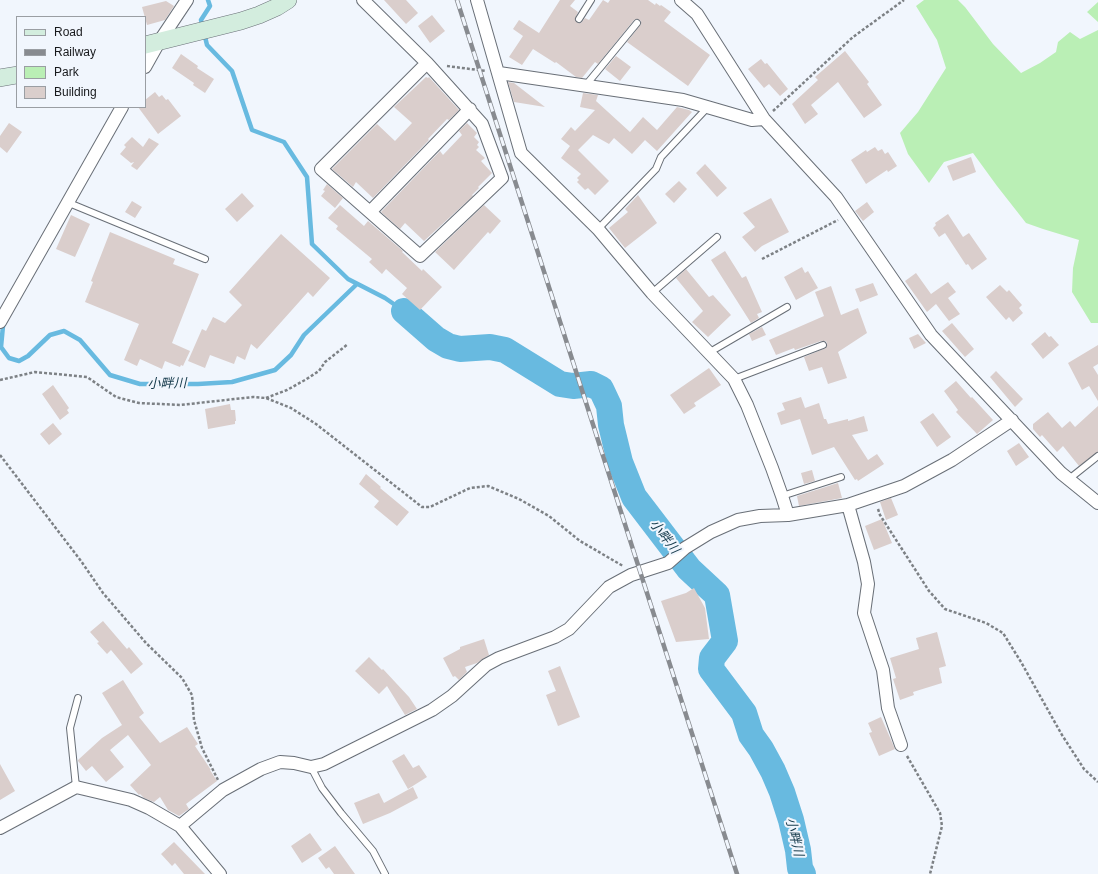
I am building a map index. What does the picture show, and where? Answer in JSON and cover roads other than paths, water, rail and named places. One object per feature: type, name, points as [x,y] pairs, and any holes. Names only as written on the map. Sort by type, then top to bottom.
[{"type":"street","points":[[146,64],[152,44],[187,0]]},
{"type":"street","points":[[152,44],[259,15],[288,0]]},
{"type":"street","points":[[363,0],[427,63],[482,124],[502,178],[420,256],[321,169],[427,63]]},
{"type":"street","points":[[477,0],[522,153],[598,229],[652,293],[710,352],[734,379],[747,405],[788,515]]},
{"type":"street","points":[[681,0],[697,14],[764,119],[836,197],[931,335],[1061,473],[1098,503]]},
{"type":"street","points":[[499,73],[683,100],[752,120],[764,119]]},
{"type":"street","points":[[0,78],[16,74]]},
{"type":"street","points":[[1,320],[69,203],[121,108]]},
{"type":"street","points":[[370,212],[470,109]]},
{"type":"street","points":[[180,826],[223,790],[261,769],[280,762],[294,763],[311,767],[324,764],[432,710],[452,696],[486,665],[499,658],[555,637],[569,629],[609,587],[631,575],[668,563],[685,548],[711,532],[738,520],[760,516],[788,515],[848,505],[904,486],[952,460],[1012,420]]},
{"type":"street","points":[[848,505],[864,562],[868,584],[864,613],[883,670],[888,708],[901,745]]},
{"type":"street","points":[[0,828],[76,787],[131,800],[149,808],[180,826],[220,874]]},
{"type":"lane","points":[[579,19],[591,0]]},
{"type":"lane","points":[[586,85],[637,23]]},
{"type":"lane","points":[[598,229],[656,169],[661,157],[708,107]]},
{"type":"lane","points":[[69,203],[205,259]]},
{"type":"lane","points":[[652,293],[717,237]]},
{"type":"lane","points":[[710,352],[787,307]]},
{"type":"lane","points":[[734,379],[823,345]]},
{"type":"lane","points":[[1068,479],[1098,456]]},
{"type":"lane","points":[[782,496],[841,477]]},
{"type":"lane","points":[[76,787],[70,728],[78,698]]},
{"type":"lane","points":[[311,767],[322,788],[372,851],[385,874]]},
{"type":"waterway","points":[[208,0],[210,6],[201,20],[207,45],[232,71],[252,130],[284,142],[307,177],[312,244],[348,279],[385,298],[404,311]]},
{"type":"waterway","name":"小畔川","points":[[1,323],[3,326],[1,347],[9,358],[19,361],[28,356],[50,335],[64,331],[80,340],[110,375],[140,384],[198,384],[232,382],[275,370],[291,355],[304,335],[357,284]]},
{"type":"waterway","name":"小畔川","points":[[404,311],[436,339],[448,346],[460,349],[490,347],[505,350],[560,384],[573,386],[591,384],[601,389],[609,406],[611,425],[620,462],[634,497],[689,569],[717,595],[725,641],[712,658],[711,669],[744,713],[751,735],[761,749],[773,771],[782,792],[791,820],[798,850],[800,868],[803,874]]},
{"type":"railway","points":[[457,0],[737,874]]}]
